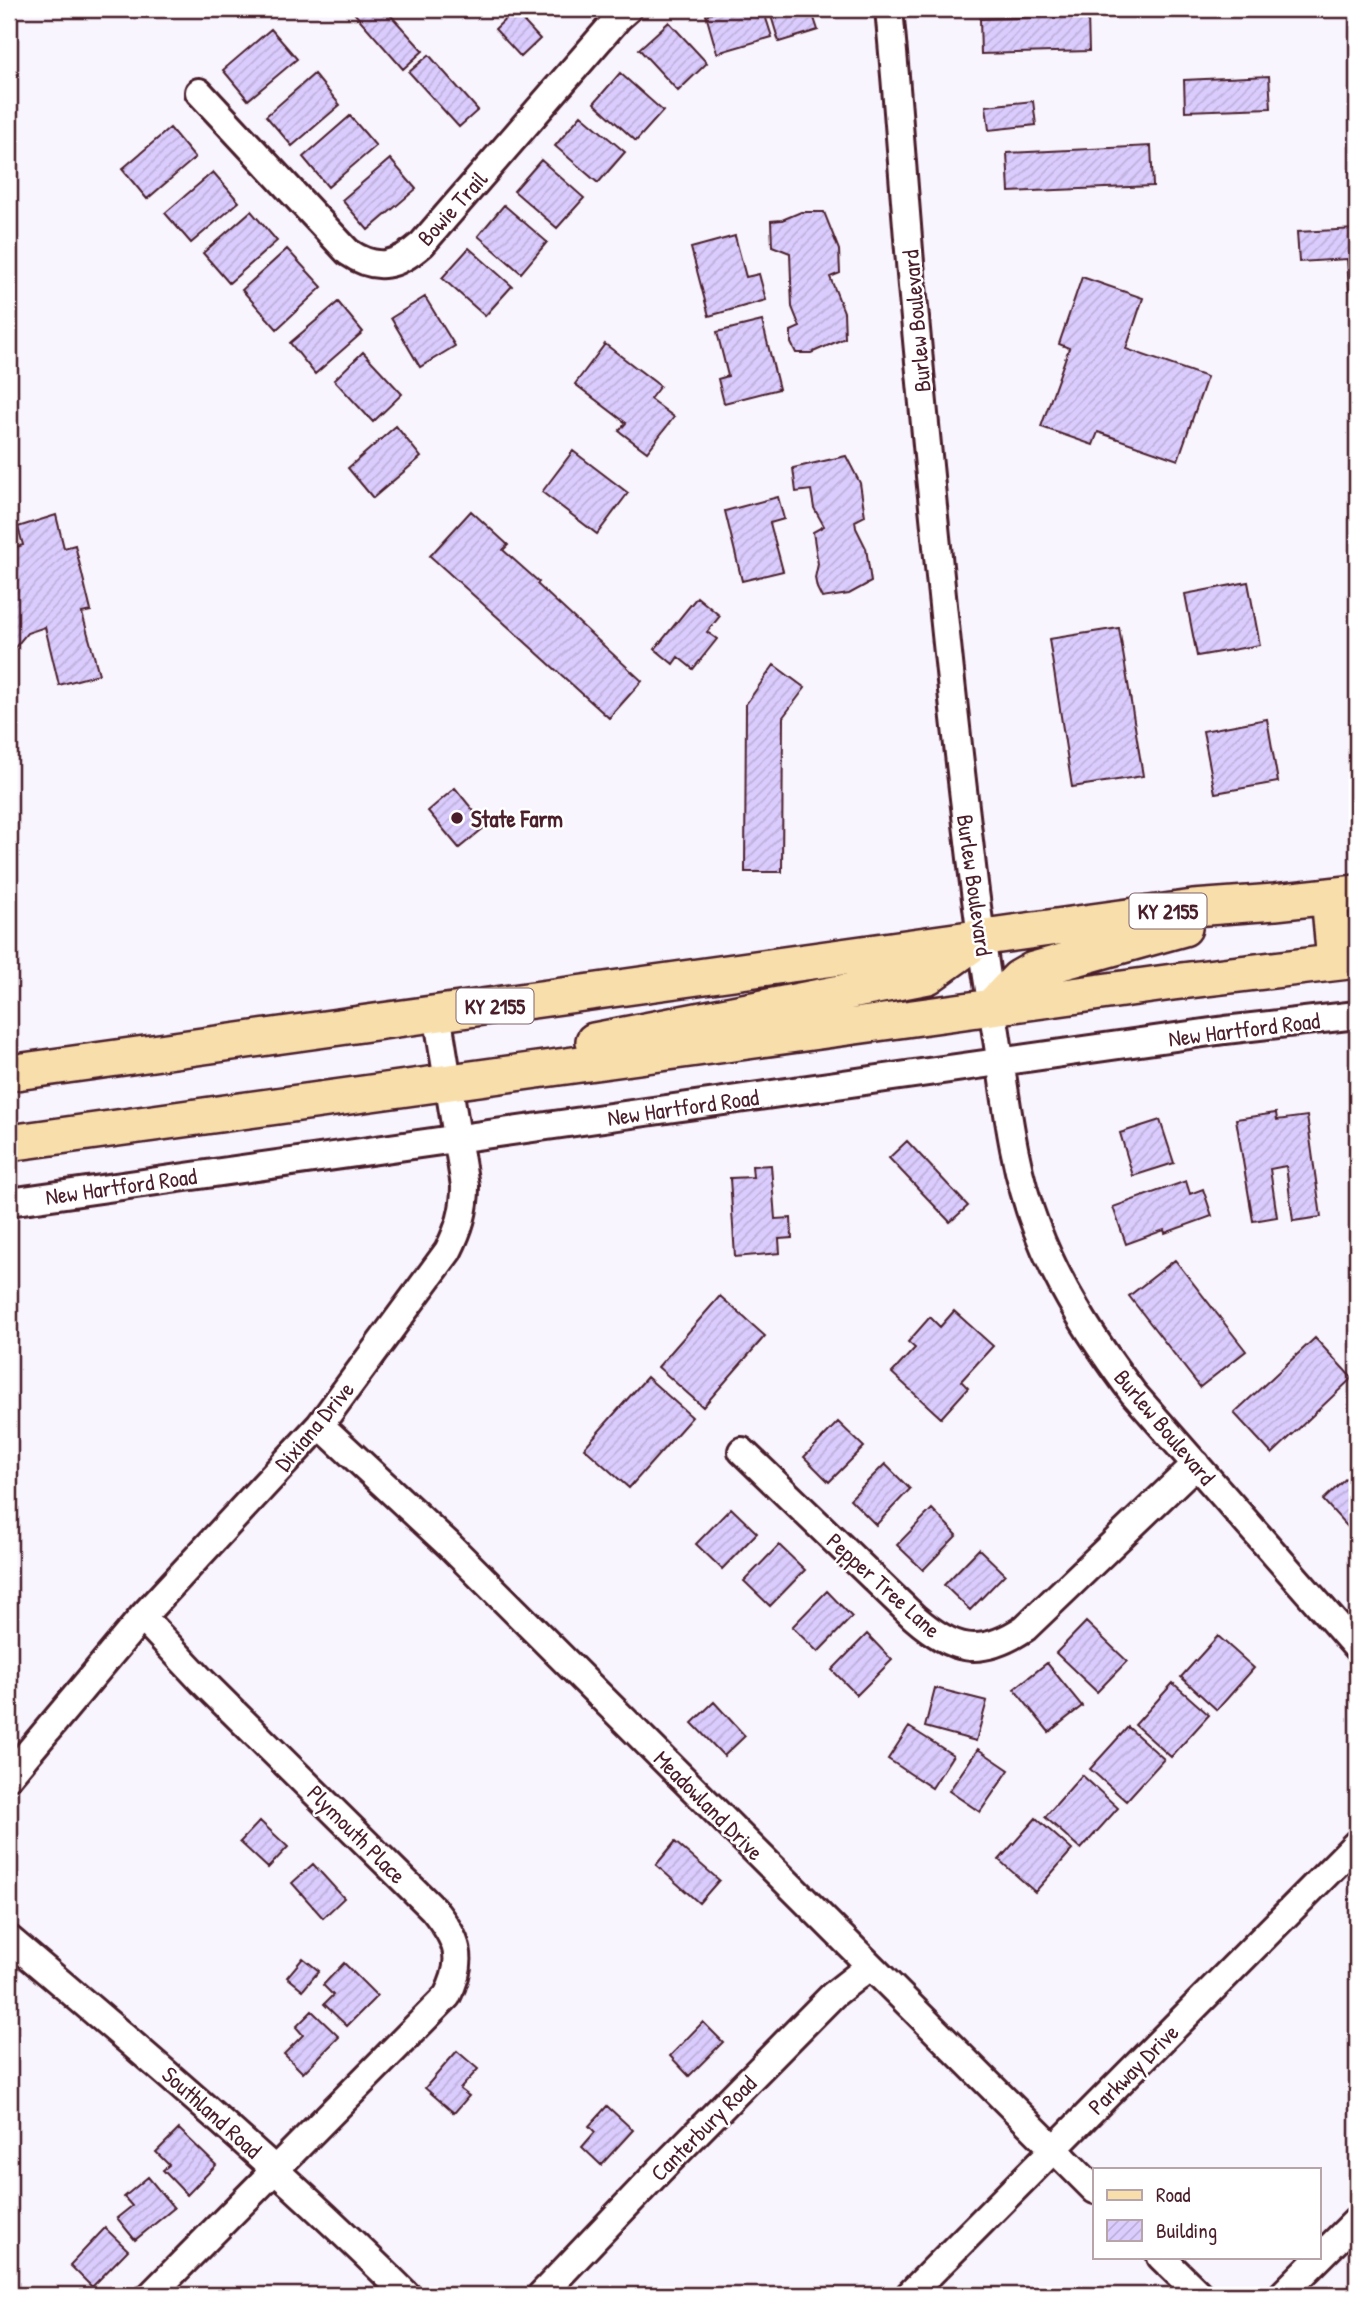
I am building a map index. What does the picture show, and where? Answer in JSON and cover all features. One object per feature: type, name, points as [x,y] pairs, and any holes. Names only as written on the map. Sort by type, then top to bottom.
[{"type":"main road","name":"KY 2155","points":[[9,1073],[1193,908],[1343,895]]},
{"type":"main road","points":[[9,1143],[991,1007],[1346,961],[1343,895]]},
{"type":"main road","points":[[991,1007],[1019,978],[1033,970],[1275,902]]},
{"type":"main road","points":[[449,1082],[523,1057],[609,1037],[929,976],[980,938]]},
{"type":"street","name":"Bowie Trail","points":[[199,92],[348,252],[360,260],[374,264],[391,264],[407,257],[422,244],[628,9]]},
{"type":"street","name":"Burlew Boulevard","points":[[889,9],[929,465],[980,938],[999,1062],[1023,1186],[1052,1267],[1102,1352],[1133,1393],[1357,1648]]},
{"type":"street","name":"Dixiana Drive","points":[[9,1776],[142,1617],[320,1425],[448,1251],[459,1229],[465,1207],[465,1186],[438,1013]]},
{"type":"street","name":"New Hartford Road","points":[[9,1202],[1225,1030],[1357,1015]]},
{"type":"street","name":"Meadowland Drive","points":[[320,1425],[448,1544],[1093,2188]]},
{"type":"street","name":"Pepper Tree Lane","points":[[742,1451],[929,1631],[947,1641],[967,1647],[987,1646],[1007,1640],[1025,1629],[1196,1464]]},
{"type":"street","name":"Plymouth Place","points":[[142,1617],[202,1681],[433,1909],[448,1927],[456,1945],[459,1963],[447,1996],[151,2295]]},
{"type":"street","name":"Parkway Drive","points":[[909,2295],[1357,1843]]},
{"type":"street","name":"Southland Road","points":[[9,1939],[156,2062],[277,2170],[407,2295]]},
{"type":"street","name":"Canterbury Road","points":[[541,2295],[660,2170],[824,2005],[870,1966]]},
{"type":"street","points":[[1320,2257],[1357,2220]]},
{"type":"street","points":[[1162,2258],[1200,2295]]},
{"type":"street","points":[[1282,2295],[1319,2258]]},
{"type":"building","points":[[359,9],[385,9],[423,51],[403,69],[354,13]]},
{"type":"building","points":[[725,9],[763,9],[772,37],[717,53],[706,15]]},
{"type":"building","points":[[769,9],[811,9],[818,30],[779,42]]},
{"type":"building","points":[[514,11],[540,39],[521,57],[495,29]]},
{"type":"building","points":[[1088,16],[1089,51],[981,54],[980,19]]},
{"type":"building","points":[[669,22],[707,63],[678,91],[639,49]]},
{"type":"building","points":[[271,29],[297,59],[248,100],[223,70]]},
{"type":"building","points":[[429,55],[478,110],[459,127],[409,72]]},
{"type":"building","points":[[620,73],[663,111],[636,141],[594,103]]},
{"type":"building","points":[[314,74],[340,105],[292,146],[266,116]]},
{"type":"building","points":[[1269,76],[1271,108],[1185,111],[1184,80]]},
{"type":"building","points":[[1033,101],[1036,125],[989,130],[986,106]]},
{"type":"building","points":[[581,115],[625,152],[598,183],[555,146]]},
{"type":"building","points":[[350,116],[376,146],[328,187],[303,157]]},
{"type":"building","points":[[170,128],[195,158],[147,199],[122,169]]},
{"type":"building","points":[[1151,146],[1153,186],[1009,192],[1007,153]]},
{"type":"building","points":[[390,159],[416,189],[368,230],[342,200]]},
{"type":"building","points":[[541,160],[584,198],[557,228],[514,191]]},
{"type":"building","points":[[213,172],[239,202],[191,243],[165,213]]},
{"type":"building","points":[[504,205],[547,242],[521,273],[478,236]]},
{"type":"building","points":[[251,211],[277,241],[229,283],[203,253]]},
{"type":"building","points":[[801,212],[824,212],[839,250],[840,273],[830,277],[844,312],[845,338],[811,353],[796,353],[791,343],[791,331],[800,327],[792,307],[790,253],[772,246],[771,221],[782,220]]},
{"type":"building","points":[[1357,229],[1357,289],[1349,290],[1347,259],[1299,262],[1297,232]]},
{"type":"building","points":[[735,236],[746,277],[759,274],[766,300],[709,316],[691,248]]},
{"type":"building","points":[[469,248],[512,286],[485,316],[442,278]]},
{"type":"building","points":[[287,249],[322,287],[277,329],[242,290]]},
{"type":"building","points":[[1082,277],[1143,298],[1126,349],[1207,377],[1178,460],[1098,432],[1093,445],[1041,427],[1069,348],[1059,344]]},
{"type":"building","points":[[425,297],[455,346],[420,367],[391,318]]},
{"type":"building","points":[[338,302],[363,332],[315,374],[290,343]]},
{"type":"building","points":[[762,321],[779,389],[724,403],[718,379],[728,376],[717,332]]},
{"type":"building","points":[[605,344],[660,386],[650,399],[674,417],[647,452],[619,431],[626,423],[575,384]]},
{"type":"building","points":[[363,352],[402,394],[373,422],[334,380]]},
{"type":"building","points":[[396,426],[421,457],[373,498],[348,468]]},
{"type":"building","points":[[573,451],[628,493],[597,534],[542,492]]},
{"type":"building","points":[[846,456],[860,483],[865,516],[855,521],[866,548],[871,582],[849,594],[822,598],[815,578],[818,564],[813,532],[824,526],[814,508],[811,490],[796,492],[793,468]]},
{"type":"building","points":[[778,497],[784,519],[770,523],[783,571],[742,581],[725,511]]},
{"type":"building","points":[[471,511],[508,545],[503,550],[539,582],[537,584],[642,681],[609,718],[430,556]]},
{"type":"building","points":[[56,515],[64,548],[75,545],[91,611],[82,613],[99,674],[59,685],[45,627],[27,633],[9,655],[9,549],[23,545],[18,527]]},
{"type":"building","points":[[1248,582],[1260,645],[1197,656],[1185,594]]},
{"type":"building","points":[[697,597],[720,616],[707,632],[717,639],[693,669],[678,657],[673,664],[655,649]]},
{"type":"building","points":[[1119,628],[1143,776],[1072,787],[1049,639]]},
{"type":"building","points":[[774,665],[805,688],[783,717],[782,872],[745,872],[746,704]]},
{"type":"building","points":[[1267,719],[1278,782],[1215,793],[1203,731]]},
{"type":"building","name":"State Farm","points":[[455,788],[486,826],[459,848],[428,811]]},
{"type":"building","points":[[1276,1113],[1277,1120],[1307,1116],[1321,1217],[1293,1221],[1286,1166],[1270,1169],[1277,1217],[1253,1221],[1236,1119]]},
{"type":"building","points":[[1160,1120],[1174,1163],[1133,1176],[1120,1133]]},
{"type":"building","points":[[907,1141],[968,1206],[950,1222],[889,1158]]},
{"type":"building","points":[[771,1165],[775,1219],[791,1218],[792,1238],[779,1239],[780,1253],[735,1257],[730,1178],[753,1177],[752,1166]]},
{"type":"building","points":[[1186,1181],[1190,1194],[1203,1189],[1212,1216],[1126,1244],[1113,1207]]},
{"type":"building","points":[[1175,1260],[1246,1351],[1200,1387],[1129,1296]]},
{"type":"building","points":[[720,1296],[765,1336],[703,1407],[658,1367]]},
{"type":"building","points":[[954,1311],[993,1346],[961,1381],[968,1388],[941,1418],[892,1373],[915,1348],[908,1342],[930,1317],[940,1327]]},
{"type":"building","points":[[1315,1338],[1352,1378],[1272,1454],[1234,1413]]},
{"type":"building","points":[[647,1377],[692,1417],[629,1488],[584,1448]]},
{"type":"building","points":[[838,1422],[864,1447],[829,1482],[804,1457]]},
{"type":"building","points":[[885,1464],[910,1489],[876,1525],[850,1499]]},
{"type":"building","points":[[1357,1468],[1357,1537],[1323,1500]]},
{"type":"building","points":[[731,1508],[757,1533],[722,1569],[696,1544]]},
{"type":"building","points":[[932,1509],[957,1535],[923,1570],[897,1545]]},
{"type":"building","points":[[779,1545],[805,1570],[770,1606],[744,1581]]},
{"type":"building","points":[[979,1549],[1005,1574],[970,1610],[944,1585]]},
{"type":"building","points":[[827,1591],[852,1617],[818,1652],[792,1627]]},
{"type":"building","points":[[1086,1622],[1127,1661],[1097,1692],[1056,1653]]},
{"type":"building","points":[[867,1634],[892,1660],[857,1695],[832,1670]]},
{"type":"building","points":[[1218,1636],[1254,1668],[1217,1710],[1181,1677]]},
{"type":"building","points":[[1047,1663],[1082,1706],[1049,1732],[1014,1689]]},
{"type":"building","points":[[1173,1683],[1209,1715],[1171,1757],[1135,1725]]},
{"type":"building","points":[[935,1688],[987,1701],[976,1741],[925,1727]]},
{"type":"building","points":[[714,1702],[745,1736],[724,1756],[692,1723]]},
{"type":"building","points":[[909,1727],[953,1755],[932,1788],[888,1759]]},
{"type":"building","points":[[1128,1727],[1164,1759],[1126,1801],[1090,1769]]},
{"type":"building","points":[[978,1749],[1009,1770],[980,1812],[949,1791]]},
{"type":"building","points":[[1082,1775],[1118,1808],[1081,1849],[1045,1817]]},
{"type":"building","points":[[1036,1818],[1072,1850],[1035,1892],[999,1860]]},
{"type":"building","points":[[260,1821],[288,1847],[268,1868],[240,1842]]},
{"type":"building","points":[[675,1842],[719,1880],[699,1903],[656,1865]]},
{"type":"building","points":[[313,1864],[344,1898],[323,1918],[292,1883]]},
{"type":"building","points":[[303,1958],[319,1971],[303,1990],[287,1977]]},
{"type":"building","points":[[344,1963],[377,1996],[347,2026],[324,2004],[333,1995],[323,1985]]},
{"type":"building","points":[[312,2011],[339,2037],[303,2073],[284,2054],[303,2035],[296,2027]]},
{"type":"building","points":[[703,2022],[723,2042],[689,2076],[670,2056]]},
{"type":"building","points":[[457,2051],[478,2069],[460,2089],[469,2096],[454,2113],[425,2088]]},
{"type":"building","points":[[607,2106],[633,2130],[601,2165],[582,2147],[595,2132],[589,2126]]},
{"type":"building","points":[[179,2129],[216,2165],[187,2195],[163,2170],[169,2165],[156,2152]]},
{"type":"building","points":[[148,2177],[174,2208],[135,2240],[117,2218],[132,2206],[124,2197]]},
{"type":"building","points":[[105,2228],[128,2250],[92,2287],[70,2265]]},
{"type":"place","name":"State Farm","points":[[457,818]]}]
